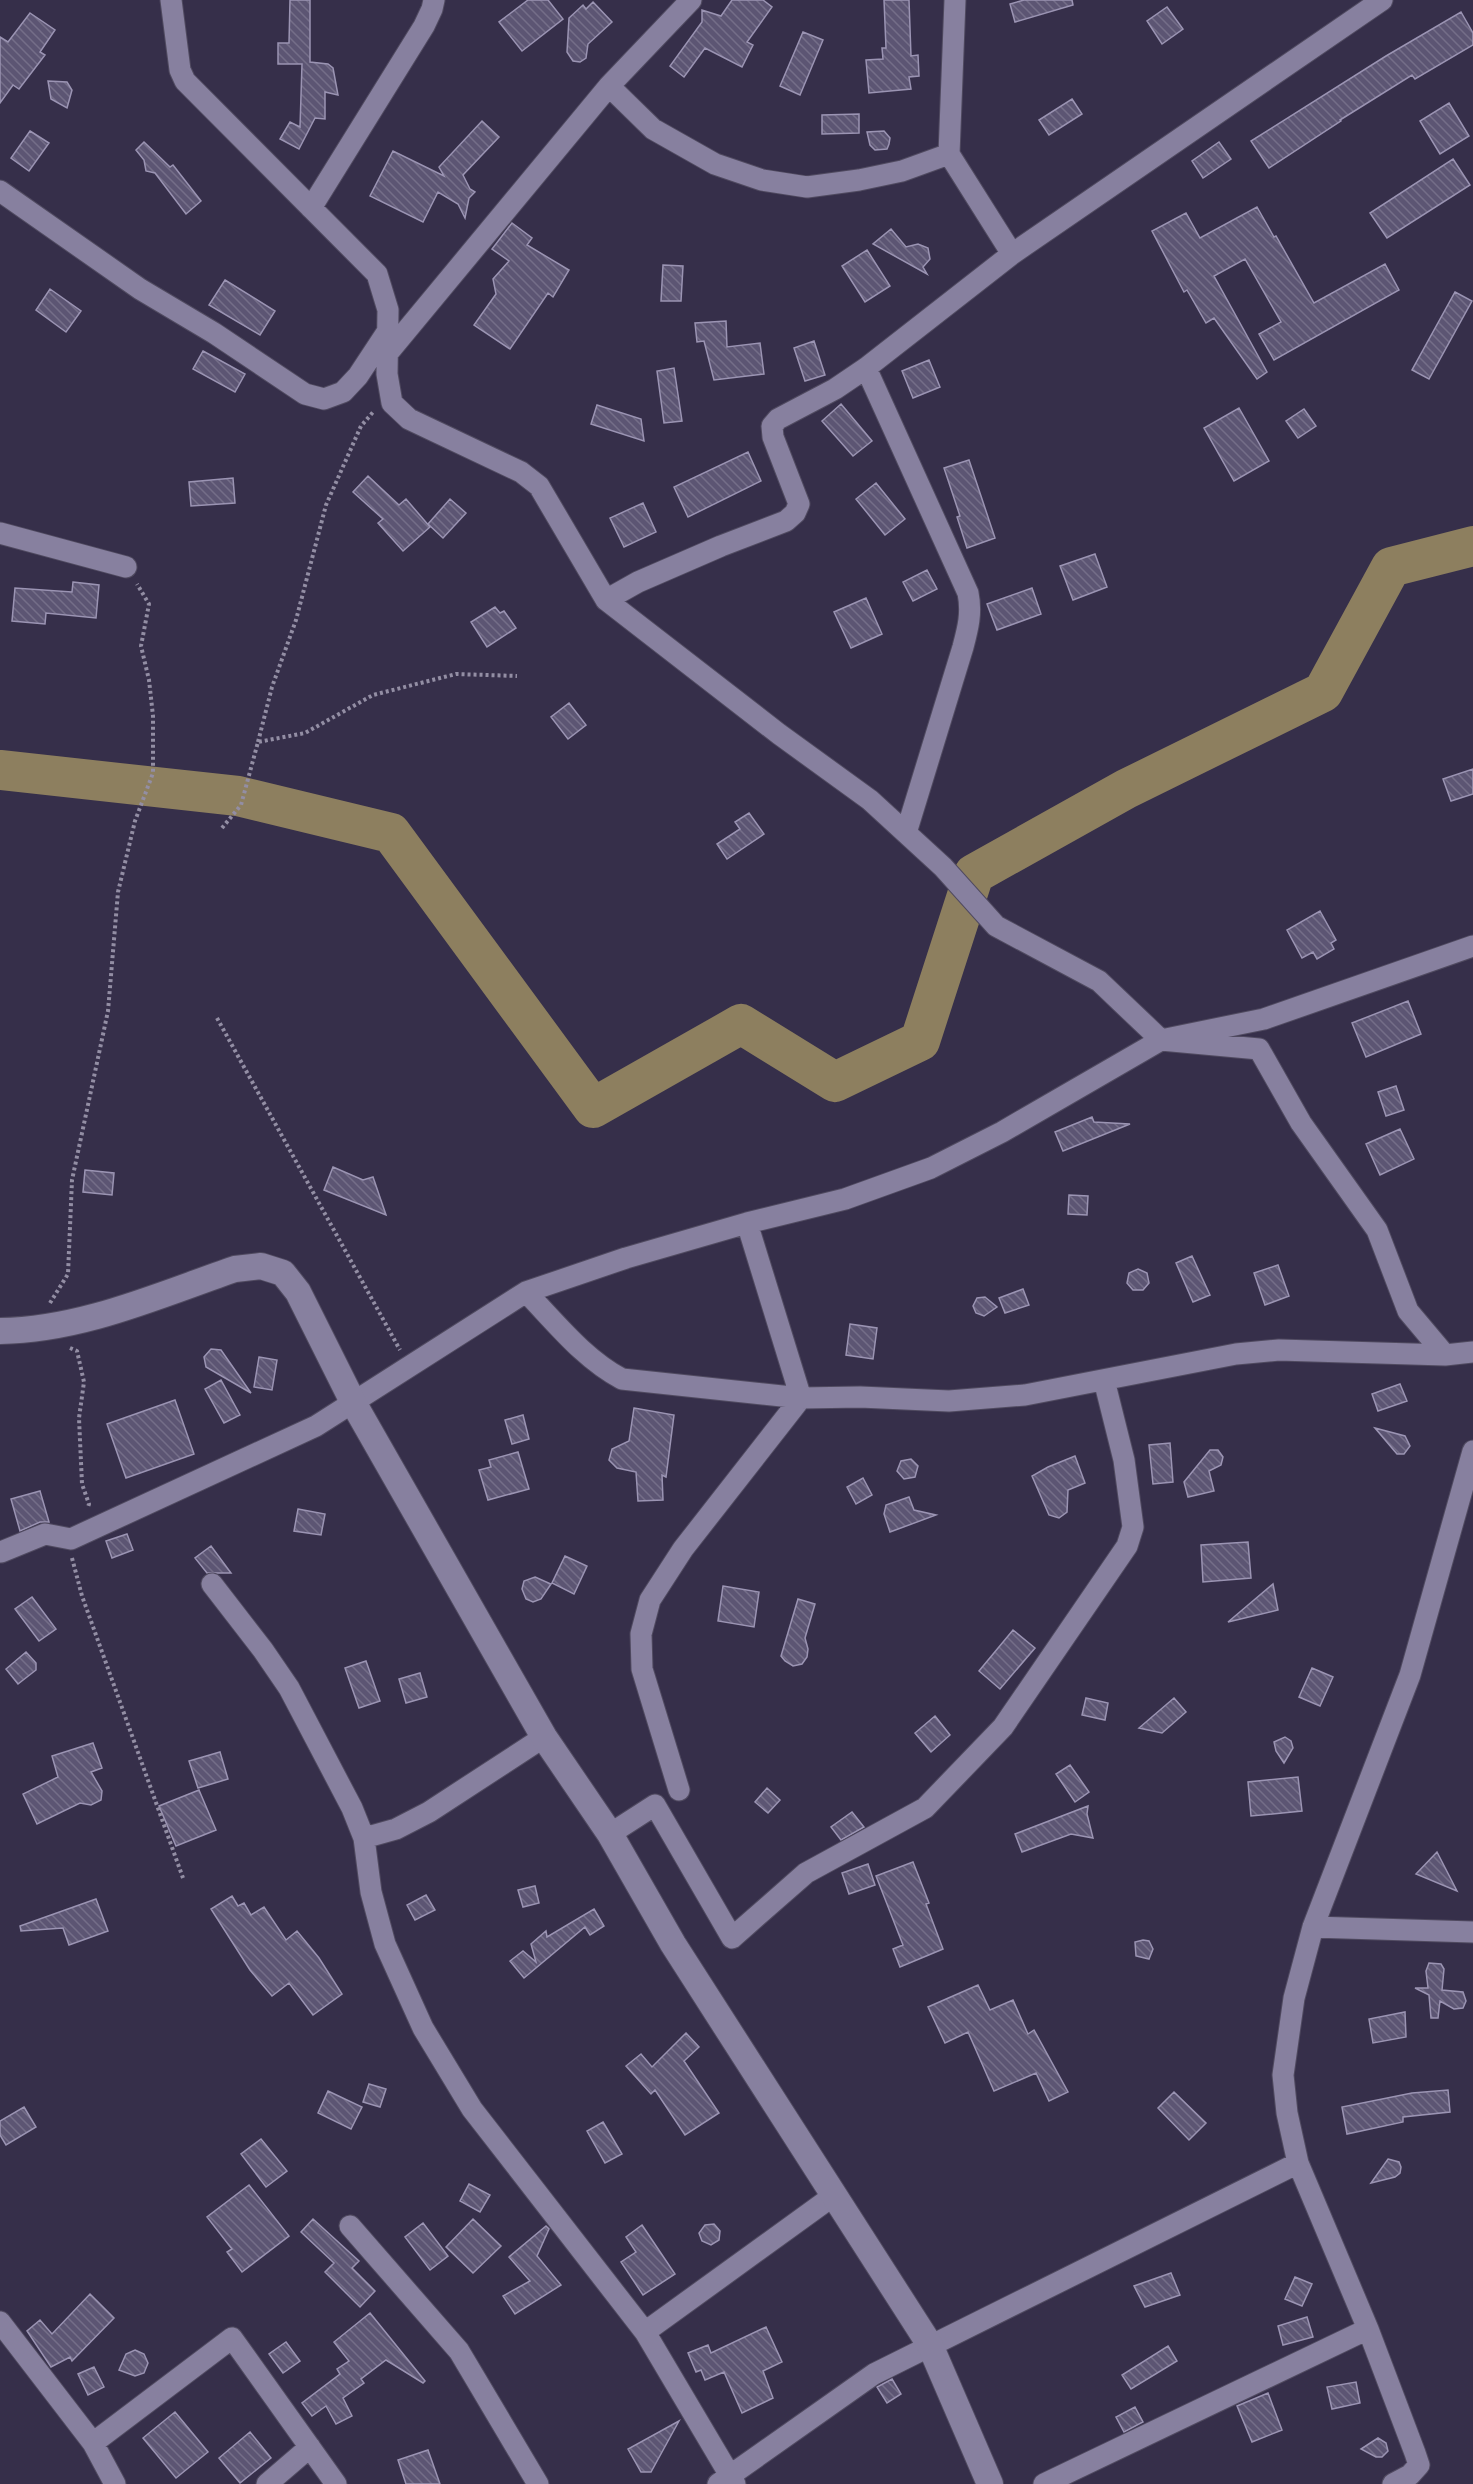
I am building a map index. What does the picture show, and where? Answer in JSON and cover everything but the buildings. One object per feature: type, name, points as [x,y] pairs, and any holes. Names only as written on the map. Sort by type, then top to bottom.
[{"type":"street","points":[[171,0],[180,70],[185,81],[377,274],[388,310],[387,354],[392,403],[409,419],[521,472],[539,486],[606,600],[779,734],[870,800],[943,867],[996,926],[1099,981],[1161,1040],[1259,1049],[1301,1124],[1377,1230],[1408,1311],[1445,1355]]},
{"type":"street","points":[[310,208],[424,26],[434,0]]},
{"type":"street","points":[[387,354],[609,86],[691,0]]},
{"type":"street","points":[[955,0],[949,154],[1012,254]]},
{"type":"street","points":[[606,600],[648,578],[786,521],[795,513],[799,504],[773,437],[772,426],[778,419],[835,390],[1012,254],[1382,0]]},
{"type":"street","points":[[609,86],[653,129],[715,164],[762,180],[807,186],[859,180],[902,171],[949,154]]},
{"type":"street","points":[[0,191],[140,289],[214,333],[305,394],[324,399],[343,392],[358,376],[387,332]]},
{"type":"street","points":[[866,368],[968,594],[971,607],[963,647],[906,833]]},
{"type":"street","points":[[0,533],[126,567]]},
{"type":"street","points":[[0,1551],[45,1534],[71,1539],[316,1426],[354,1404],[409,1366],[526,1292],[626,1258],[747,1223],[845,1199],[932,1168],[1002,1132],[1161,1040],[1264,1019],[1473,946]]},
{"type":"street","points":[[747,1223],[801,1398]]},
{"type":"street","points":[[0,1331],[32,1331],[76,1323],[235,1269],[261,1266],[283,1273],[298,1292],[354,1404],[544,1737],[610,1834],[673,1944],[930,2345],[988,2483]]},
{"type":"street","points":[[526,1292],[590,1358],[622,1379],[801,1398],[860,1397],[949,1401],[1025,1395],[1236,1354],[1279,1350],[1445,1355],[1473,1352]]},
{"type":"street","points":[[610,1834],[655,1805],[732,1938],[806,1873],[925,1808],[1003,1727],[1127,1546],[1133,1527],[1124,1460],[1104,1380]]},
{"type":"street","points":[[680,1790],[642,1669],[641,1634],[650,1600],[682,1549],[801,1398]]},
{"type":"street","points":[[1393,2484],[1410,2475],[1419,2465],[1368,2329],[1298,2163],[1287,2113],[1283,2075],[1294,1998],[1313,1927],[1410,1675],[1473,1451]]},
{"type":"street","points":[[212,1584],[289,1688],[352,1808],[364,1838],[371,1892],[385,1944],[423,2028],[472,2109],[645,2332],[728,2481],[874,2374],[1298,2163]]},
{"type":"street","points":[[364,1838],[396,1828],[429,1812],[544,1737]]},
{"type":"street","points":[[1313,1927],[1473,1932]]},
{"type":"street","points":[[645,2332],[833,2196]]},
{"type":"street","points":[[350,2226],[459,2351],[538,2484]]},
{"type":"street","points":[[0,2322],[93,2443],[115,2484]]},
{"type":"street","points":[[1044,2484],[1368,2329]]},
{"type":"street","points":[[93,2443],[232,2337],[336,2484]]},
{"type":"street","points":[[267,2484],[310,2447]]},
{"type":"path","points":[[222,828],[241,805],[272,687],[296,620],[326,505],[361,426],[390,392]]},
{"type":"path","points":[[32,1331],[68,1274],[72,1180],[108,1011],[118,892],[135,821],[153,773],[153,716],[141,646],[149,604],[126,567]]},
{"type":"path","points":[[258,742],[304,733],[374,695],[456,674],[517,676]]},
{"type":"path","points":[[217,1018],[409,1366]]},
{"type":"path","points":[[68,1347],[77,1351],[84,1382],[79,1419],[82,1485],[89,1504],[71,1539],[72,1560],[82,1596],[183,1878]]},
{"type":"waterway","points":[[0,770],[238,796],[391,833],[593,1108],[741,1024],[835,1082],[920,1041],[974,874],[1126,789],[1323,692],[1391,567],[1473,546]]}]
